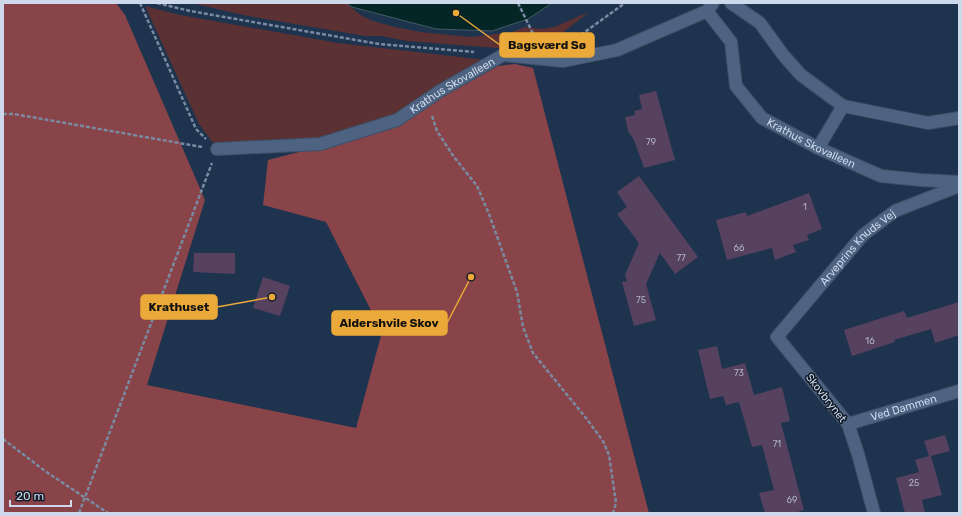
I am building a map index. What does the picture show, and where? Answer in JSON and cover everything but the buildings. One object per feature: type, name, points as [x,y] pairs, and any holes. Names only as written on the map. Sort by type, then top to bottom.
[{"type":"street","points":[[731,3],[760,23],[784,56],[801,75],[842,106],[928,123],[959,118]]},
{"type":"street","name":"Krathus Skovalleen","points":[[217,149],[320,144],[397,120],[440,91],[503,55],[563,61],[617,50],[710,7],[730,42],[736,86],[762,118],[818,148],[881,176],[959,182]]},
{"type":"street","points":[[818,148],[842,106]]},
{"type":"street","name":"Arveprins Knuds Vej","points":[[777,337],[863,235],[895,211],[959,186]]},
{"type":"street","name":"Skovbrynet","points":[[777,337],[848,424],[874,513]]},
{"type":"street","name":"Ved Dammen","points":[[848,424],[959,391]]},
{"type":"path","points":[[140,3],[196,129],[217,149]]},
{"type":"path","points":[[157,3],[190,11],[379,44],[503,55]]},
{"type":"path","points":[[518,3],[545,59]]},
{"type":"path","points":[[570,42],[625,3]]},
{"type":"path","points":[[427,100],[437,132],[454,158],[477,186],[490,214],[517,292],[523,327],[533,353],[603,441],[609,455],[616,503],[613,513]]},
{"type":"path","points":[[3,114],[14,114],[217,149]]},
{"type":"path","points":[[79,513],[217,149]]},
{"type":"path","points":[[3,439],[45,471],[108,513]]},
{"type":"shaded area","points":[[3,3],[116,3],[125,15],[205,200],[147,385],[356,428],[382,332],[326,222],[263,205],[268,160],[391,128],[498,66],[515,64],[533,68],[649,513],[3,513]]},
{"type":"shaded area","points":[[191,3],[346,3],[362,16],[373,21],[395,27],[420,32],[471,37],[512,32],[525,27],[540,29],[554,27],[589,12],[561,34],[534,51],[407,41],[381,36],[365,36],[243,15]]},
{"type":"shaded area","points":[[346,3],[552,3],[528,19],[492,31],[436,29],[352,7]]},
{"type":"shaded area","points":[[145,6],[180,15],[338,43],[486,60],[395,116],[316,138],[213,143],[199,124]]},
{"type":"place","name":"Bagsværd Sø","points":[[456,13]]},
{"type":"place","name":"Aldershvile Skov","points":[[471,277]]},
{"type":"place","name":"Krathuset","points":[[272,297]]}]
